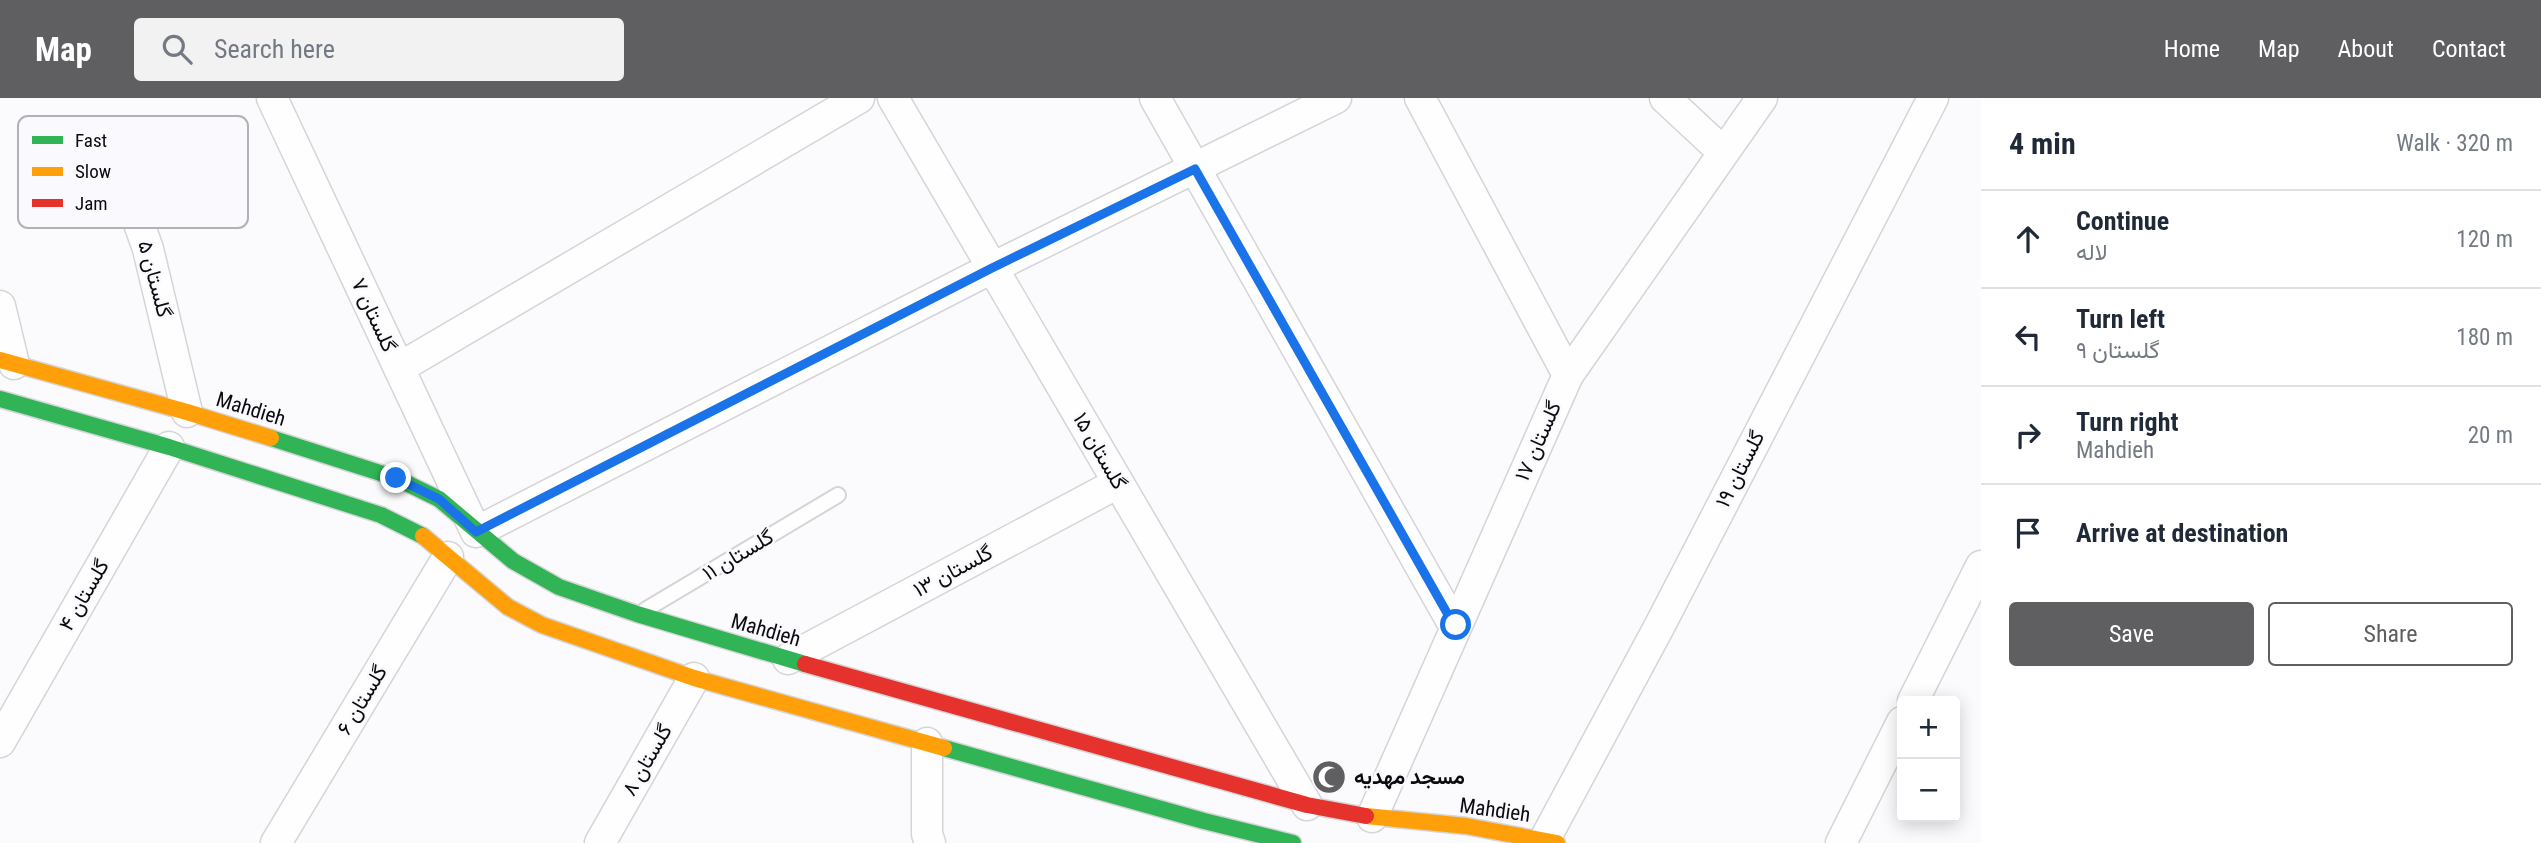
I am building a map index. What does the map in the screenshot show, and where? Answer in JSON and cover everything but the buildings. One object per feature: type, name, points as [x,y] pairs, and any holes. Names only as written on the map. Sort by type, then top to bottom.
[{"type":"main road","name":"Mahdieh","points":[[7,362],[296,444],[408,482],[439,499],[462,544],[508,607],[542,625],[694,678],[1204,821],[1293,843]]},
{"type":"main road","name":"Mahdieh","points":[[0,399],[169,447],[382,515],[419,533],[513,561],[559,587],[637,614],[965,710],[1373,824],[1466,826],[1551,841]]},
{"type":"street","name":"گلستان ۷","points":[[272,98],[399,369],[462,544]]},
{"type":"street","points":[[399,369],[859,98]]},
{"type":"street","name":"گلستان ۱۵","points":[[893,98],[1307,805]]},
{"type":"street","points":[[1155,98],[1455,627]]},
{"type":"street","points":[[462,544],[992,268],[1336,98]]},
{"type":"street","points":[[1420,98],[1568,375]]},
{"type":"street","points":[[1665,98],[1723,152]]},
{"type":"street","name":"گلستان ۱۷","points":[[1373,824],[1455,627],[1568,375],[1762,98]]},
{"type":"street","name":"گلستان ۱۹","points":[[1551,841],[1933,98]]},
{"type":"street","name":"گلستان ۵","points":[[141,228],[187,412]]},
{"type":"street","points":[[0,306],[7,362]]},
{"type":"street","name":"گلستان ۴","points":[[0,743],[169,447]]},
{"type":"street","name":"گلستان ۱۳","points":[[788,659],[1118,483]]},
{"type":"street","name":"گلستان ۶","points":[[276,843],[462,544]]},
{"type":"street","points":[[1916,696],[1981,566]]},
{"type":"street","name":"گلستان ۸","points":[[600,843],[694,678]]},
{"type":"street","points":[[1841,843],[1897,732]]},
{"type":"street","points":[[927,743],[927,840]]},
{"type":"lane","name":"گلستان ۱۱","points":[[637,614],[838,495]]},
{"type":"traffic: fast","points":[[0,399],[169,447],[381,515],[423,536]]},
{"type":"traffic: fast","points":[[271,438],[396,478],[439,499],[513,561],[559,587],[637,614],[805,664]]},
{"type":"traffic: fast","points":[[944,748],[1204,821],[1293,843]]},
{"type":"traffic: slow","points":[[0,360],[271,438]]},
{"type":"traffic: slow","points":[[423,536],[508,607],[542,625],[694,678],[944,748]]},
{"type":"traffic: slow","points":[[1366,816],[1466,826],[1557,843]]},
{"type":"traffic: jam","points":[[805,664],[1307,805],[1366,816]]},
{"type":"place","name":"مسجد مهدیه","points":[[1329,777]]},
{"type":"route","points":[[396,478],[439,499],[476,532],[992,268],[1195,169],[1455,627],[1456,625]]}]
